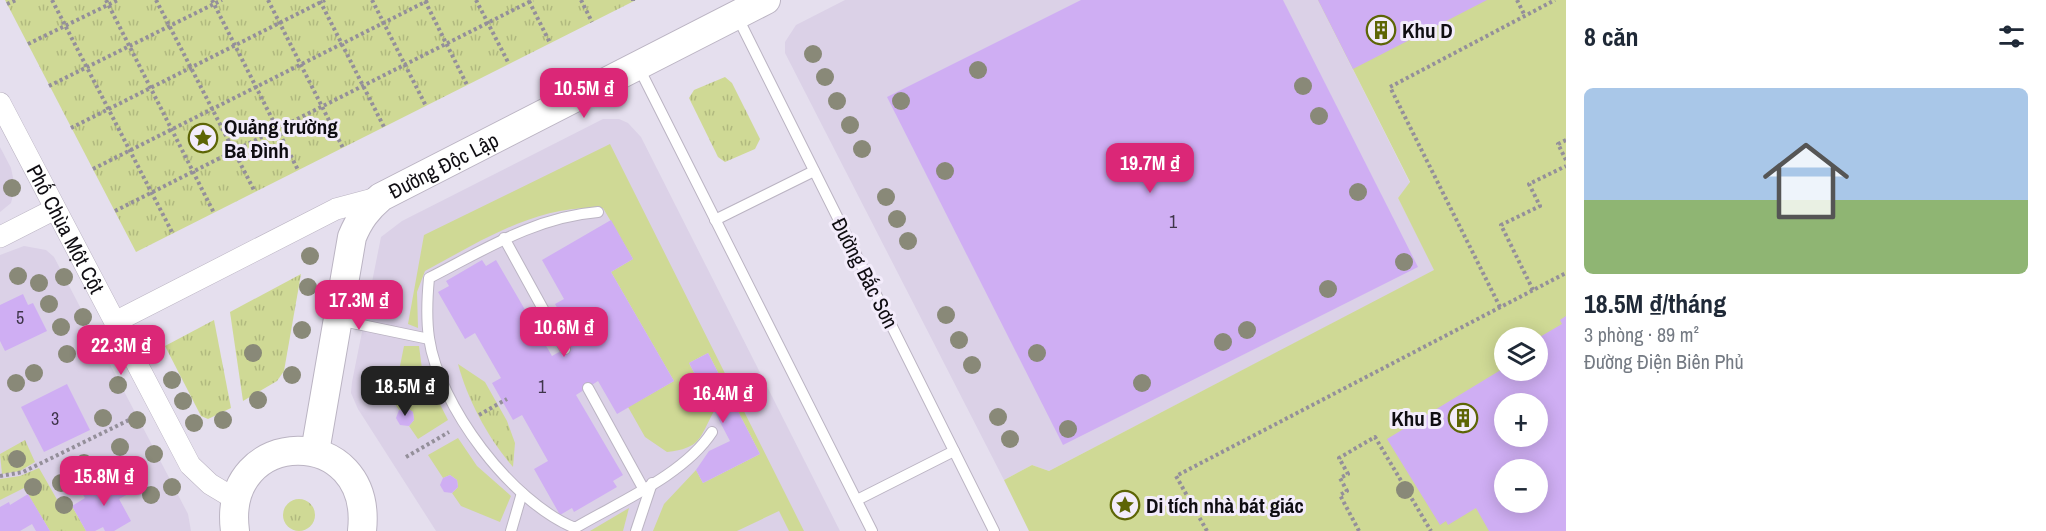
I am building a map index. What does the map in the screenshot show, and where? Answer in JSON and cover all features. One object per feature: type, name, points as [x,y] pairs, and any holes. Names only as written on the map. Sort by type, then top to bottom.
[{"type":"main road","name":"Đường Độc Lập","points":[[381,197],[766,0]]},
{"type":"main road","points":[[315,452],[352,237],[358,220],[381,197]]},
{"type":"main road","points":[[235,531],[235,499],[243,480],[256,465],[274,454],[294,450],[315,452],[333,460],[354,482],[364,511],[362,531]]},
{"type":"street","name":"Phố Chùa Một Cột","points":[[0,103],[190,465],[210,484],[235,499]]},
{"type":"street","name":"Đường Độc Lập","points":[[115,322],[336,209],[381,197]]},
{"type":"street","points":[[0,237],[55,209]]},
{"type":"lane","name":"Đường Bắc Sơn","points":[[737,15],[994,531]]},
{"type":"lane","points":[[638,66],[872,531]]},
{"type":"lane","points":[[715,220],[814,171]]},
{"type":"lane","points":[[598,212],[550,220],[504,238],[429,278],[426,308],[429,339],[441,376],[466,423],[493,465],[549,515],[575,528],[684,464],[702,448],[712,432]]},
{"type":"lane","points":[[504,238],[565,349]]},
{"type":"lane","points":[[338,320],[429,339]]},
{"type":"lane","points":[[588,388],[648,485],[636,531]]},
{"type":"lane","points":[[857,500],[954,451]]},
{"type":"lane","points":[[510,531],[522,493]]},
{"type":"path","points":[[7,4],[16,0]]},
{"type":"path","points":[[52,0],[173,234]]},
{"type":"path","points":[[28,44],[107,2],[118,0]]},
{"type":"path","points":[[156,0],[255,192]]},
{"type":"path","points":[[49,86],[222,0]]},
{"type":"path","points":[[268,0],[343,148]]},
{"type":"path","points":[[372,0],[426,106]]},
{"type":"path","points":[[476,0],[509,64]]},
{"type":"path","points":[[580,0],[592,22]]},
{"type":"path","points":[[1517,0],[1525,16]]},
{"type":"path","points":[[1500,307],[1390,87],[1555,0]]},
{"type":"path","points":[[71,128],[322,1],[384,127]]},
{"type":"path","points":[[93,169],[426,1],[467,85]]},
{"type":"path","points":[[115,211],[530,1],[550,43]]},
{"type":"path","points":[[107,2],[214,213]]},
{"type":"path","points":[[214,2],[298,170]]},
{"type":"path","points":[[1566,140],[1558,144],[1566,160]]},
{"type":"path","points":[[1533,290],[1501,225],[1540,206],[1529,184],[1566,166]]},
{"type":"path","points":[[1207,531],[1176,476],[1566,273]]},
{"type":"path","points":[[406,457],[507,399]]},
{"type":"path","points":[[0,476],[23,472],[131,419]]},
{"type":"path","points":[[1359,531],[1340,495],[1347,491],[1340,478],[1348,474],[1339,458],[1376,437],[1431,531]]},
{"type":"shaded area","points":[[845,0],[1318,0],[1410,183],[1398,198],[1435,270],[1049,471],[1032,465],[1004,480],[785,53],[785,42],[796,25]]},
{"type":"shaded area","points":[[603,119],[619,119],[628,123],[641,137],[840,531],[436,531],[358,409],[351,393],[352,382],[381,237],[402,221]]},
{"type":"shaded area","points":[[0,147],[11,168],[15,187],[11,203],[0,212]]},
{"type":"shaded area","points":[[24,246],[46,250],[54,257],[188,514],[191,531],[0,531],[0,255]]},
{"type":"green space","name":"Quảng trường Ba Đình","points":[[5,0],[636,0],[136,252]]},
{"type":"green space","points":[[1318,0],[1566,0],[1566,531],[1029,531],[1004,480],[1032,465],[1049,471],[1434,270],[1398,198],[1410,182]]},
{"type":"green space","points":[[725,77],[732,83],[760,139],[755,149],[725,162],[718,157],[689,98],[694,90]]},
{"type":"green space","points":[[610,144],[804,531],[789,531],[779,511],[737,531],[653,531],[664,504],[696,470],[703,483],[760,454],[708,353],[689,363],[714,411],[702,435],[687,448],[667,452],[645,437],[628,407],[674,381],[611,272],[633,259],[603,208],[579,208],[532,218],[489,237],[425,271],[417,292],[418,328],[408,324],[424,235]]},
{"type":"green space","points":[[301,274],[284,371],[277,381],[243,401],[230,312]]},
{"type":"green space","points":[[214,320],[231,408],[208,419],[201,416],[165,346]]},
{"type":"green space","points":[[404,346],[419,346],[422,369],[448,420],[418,439],[409,426],[414,420],[413,412],[407,408],[399,410],[393,401]]},
{"type":"green space","points":[[458,364],[485,382],[507,421],[515,443],[513,467],[495,444],[480,418],[467,392]]},
{"type":"green space","points":[[458,438],[477,466],[511,496],[500,522],[461,506],[452,493],[458,487],[457,480],[450,475],[443,478],[428,455]]},
{"type":"green space","points":[[25,440],[35,462],[20,471],[2,474],[0,454]]},
{"type":"green space","points":[[39,468],[63,510],[72,506],[86,531],[50,531],[24,488],[0,500],[0,479],[20,476]]},
{"type":"green space","points":[[299,499],[310,504],[315,515],[310,526],[299,531],[288,526],[283,515],[288,504]]},
{"type":"green space","points":[[629,508],[623,531],[590,531]]},
{"type":"building","points":[[1081,0],[1283,0],[1418,267],[1063,445],[887,97]]},
{"type":"building","name":"Khu D","points":[[1318,0],[1487,0],[1353,69]]},
{"type":"building","points":[[611,220],[633,259],[611,272],[674,381],[617,414],[598,381],[576,395],[623,475],[613,481],[617,487],[574,512],[572,508],[560,515],[534,469],[548,461],[522,415],[513,420],[492,383],[501,378],[475,333],[465,339],[438,292],[449,286],[446,281],[482,260],[486,266],[496,260],[552,356],[577,342],[555,304],[564,299],[542,260]]},
{"type":"building","points":[[23,294],[28,305],[33,303],[47,331],[5,351],[0,341],[0,305]]},
{"type":"building","name":"Khu B","points":[[1566,316],[1566,531],[1489,531],[1476,508],[1448,525],[1446,521],[1440,525],[1387,439],[1494,374],[1494,381],[1548,381],[1548,332],[1562,324],[1560,320]]},
{"type":"building","points":[[708,353],[760,454],[703,483],[696,470],[709,451],[730,441],[689,363]]},
{"type":"building","points":[[67,384],[90,430],[44,452],[21,407]]},
{"type":"building","points":[[407,408],[413,412],[414,420],[409,426],[400,425],[396,418],[399,410]]},
{"type":"building","points":[[450,475],[457,480],[458,487],[452,493],[444,492],[440,485],[443,478]]},
{"type":"building","points":[[123,477],[132,492],[119,499],[131,521],[114,531],[105,531],[103,527],[95,531],[86,531],[72,506],[85,498],[82,493],[103,482],[106,487]]},
{"type":"building","points":[[28,494],[50,531],[36,531],[32,524],[20,531],[0,531],[0,507],[9,502],[10,505]]},
{"type":"place","name":"Khu D","points":[[1381,30]]},
{"type":"place","name":"Quảng trường Ba Đình","points":[[203,138]]},
{"type":"place","name":"Khu B","points":[[1463,418]]},
{"type":"place","name":"Di tích nhà bát giác","points":[[1125,505]]}]
